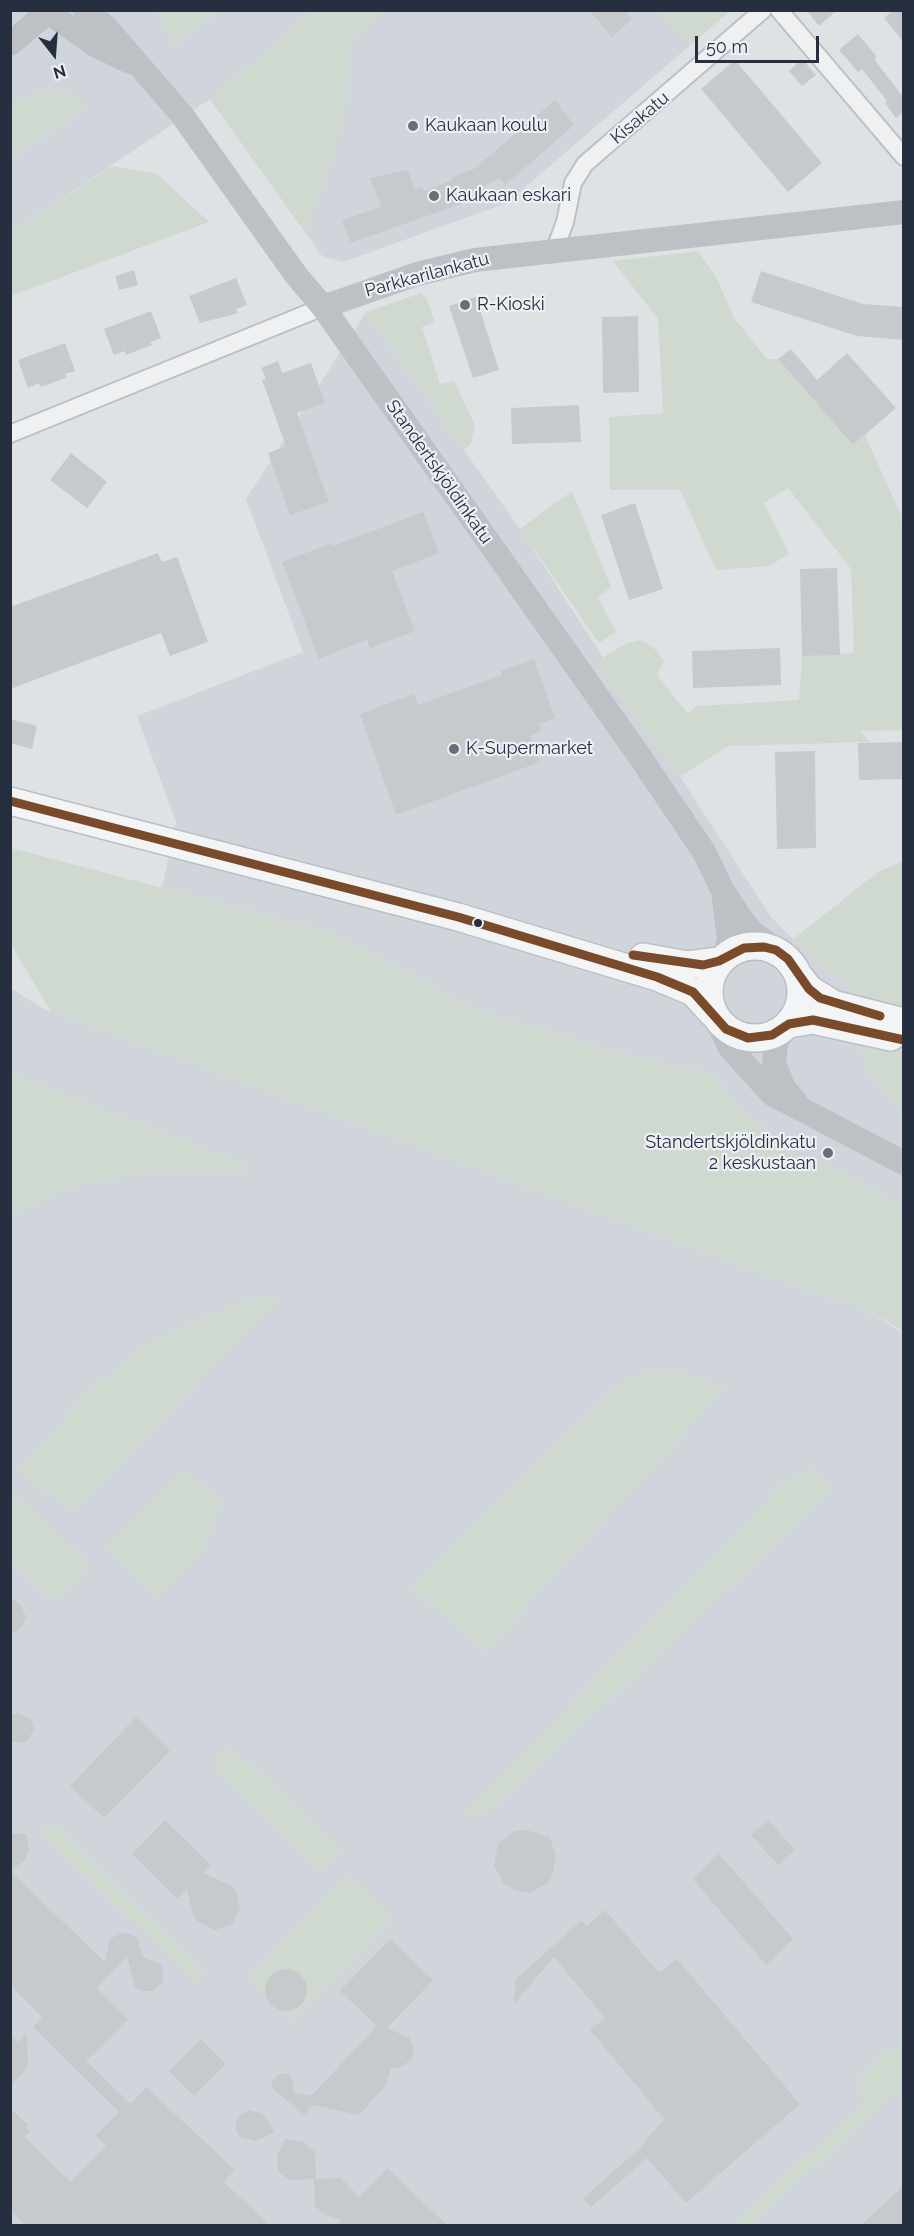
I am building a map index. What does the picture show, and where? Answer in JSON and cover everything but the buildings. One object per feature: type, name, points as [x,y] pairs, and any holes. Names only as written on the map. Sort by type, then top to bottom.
[{"type":"main road","points":[[10,801],[458,916],[679,984],[693,992],[726,1029],[748,1038],[772,1035],[786,1027],[813,1020],[903,1040]]},
{"type":"main road","points":[[458,916],[533,930],[668,962],[703,965],[751,947],[776,950],[788,959],[809,989],[833,1004],[903,1022]]},
{"type":"main road","points":[[714,1017],[708,989],[710,975],[721,959]]},
{"type":"main road","points":[[786,1027],[800,1004],[799,976]]},
{"type":"street","name":"Standertskjöldinkatu","points":[[85,10],[106,27],[182,115],[296,275],[323,307],[671,803],[704,852],[723,891],[751,931],[776,950]]},
{"type":"street","name":"Kisakatu","points":[[555,249],[565,222],[573,183],[585,164],[763,10]]},
{"type":"street","points":[[779,10],[903,157]]},
{"type":"street","name":"Standertskjöldinkatu","points":[[47,11],[95,45],[138,66]]},
{"type":"street","points":[[10,44],[47,11]]},
{"type":"street","name":"Parkkarilankatu","points":[[10,434],[323,307],[417,274],[464,263],[555,249],[903,212]]},
{"type":"street","name":"Standertskjöldinkatu","points":[[721,959],[729,941],[723,891]]},
{"type":"street","points":[[714,1017],[730,1048],[760,1082],[784,1101],[903,1163]]},
{"type":"street","points":[[786,1027],[774,1053],[777,1076],[784,1088],[804,1110]]},
{"type":"shaded area","name":"Kaukaan koulu","points":[[11,11],[157,11],[174,45],[219,11],[730,11],[507,203],[343,262],[322,256],[210,99],[11,233],[11,159],[87,108],[37,91],[11,108]]},
{"type":"shaded area","points":[[157,11],[219,11],[174,45]]},
{"type":"shaded area","points":[[312,11],[386,11],[351,41],[345,114],[325,182],[305,232],[210,99]]},
{"type":"shaded area","points":[[657,11],[730,11],[690,45]]},
{"type":"shaded area","points":[[36,91],[72,94],[87,108],[11,159],[11,108]]},
{"type":"shaded area","points":[[112,166],[157,174],[209,222],[11,296],[11,233]]},
{"type":"shaded area","points":[[698,251],[717,279],[734,318],[767,359],[778,359],[853,445],[865,435],[900,513],[904,534],[903,730],[859,731],[871,742],[729,746],[679,777],[595,663],[625,644],[640,640],[654,648],[664,661],[657,675],[687,713],[697,706],[799,700],[802,656],[854,653],[851,569],[788,488],[764,503],[789,553],[770,566],[716,570],[680,490],[610,490],[609,417],[663,413],[658,319],[613,261]]},
{"type":"shaded area","points":[[421,293],[427,299],[435,322],[422,327],[440,384],[454,381],[475,425],[471,443],[464,450],[366,312]]},
{"type":"shaded area","points":[[366,312],[520,529],[771,917],[818,965],[848,984],[867,1070],[903,1113],[903,1208],[823,1162],[790,1151],[740,1108],[712,1074],[618,1053],[476,1010],[334,933],[162,888],[176,822],[137,716],[303,652],[246,499]]},
{"type":"shaded area","points":[[572,491],[611,587],[598,598],[616,632],[599,643],[520,529]]},
{"type":"shaded area","points":[[11,848],[334,933],[476,1010],[618,1053],[712,1074],[740,1108],[790,1151],[823,1162],[903,1208],[903,1331],[864,1308],[818,1295],[51,1012],[11,944]]},
{"type":"shaded area","points":[[903,861],[903,1113],[867,1070],[848,984],[818,965],[792,940],[878,872]]},
{"type":"shaded area","points":[[10,988],[44,1009],[862,1307],[903,1333],[903,2225],[11,2225]]},
{"type":"shaded area","points":[[10,1073],[246,1164],[247,1174],[138,1174],[75,1187],[14,1214],[10,1207]]},
{"type":"shaded area","points":[[283,1294],[74,1514],[18,1470],[91,1388],[153,1340],[237,1303]]},
{"type":"shaded area","points":[[654,1368],[685,1374],[726,1388],[485,1652],[410,1586],[623,1380]]},
{"type":"shaded area","points":[[812,1467],[834,1491],[487,1814],[461,1818],[785,1481]]},
{"type":"shaded area","points":[[185,1469],[223,1502],[203,1551],[170,1587],[156,1597],[104,1547]]},
{"type":"shaded area","points":[[10,1491],[91,1564],[53,1602],[11,1562]]},
{"type":"shaded area","points":[[227,1749],[232,1749],[248,1762],[341,1851],[325,1869],[320,1870],[219,1774],[215,1763],[218,1755]]},
{"type":"shaded area","points":[[47,1826],[56,1826],[204,1974],[199,1983],[191,1979],[39,1830]]},
{"type":"shaded area","points":[[347,1874],[392,1918],[291,2022],[247,1980]]},
{"type":"shaded area","points":[[901,2045],[903,2086],[751,2225],[732,2225],[864,2103],[857,2081],[888,2049]]},
{"type":"transit line","points":[[10,801],[458,917],[657,977],[693,992],[726,1029],[748,1038],[772,1035],[789,1024],[813,1020],[904,1040]]},
{"type":"transit line","points":[[633,955],[703,965],[719,961],[744,948],[764,947],[776,950],[788,959],[809,989],[820,998],[880,1016]]},
{"type":"place","name":"Kaukaan koulu","points":[[413,126]]},
{"type":"place","name":"Kaukaan eskari","points":[[434,196]]},
{"type":"place","name":"R-Kioski","points":[[465,305]]},
{"type":"place","name":"K-Supermarket","points":[[454,749]]},
{"type":"place","name":"Standertskjöldinkatu 2 keskustaan","points":[[828,1153]]}]
